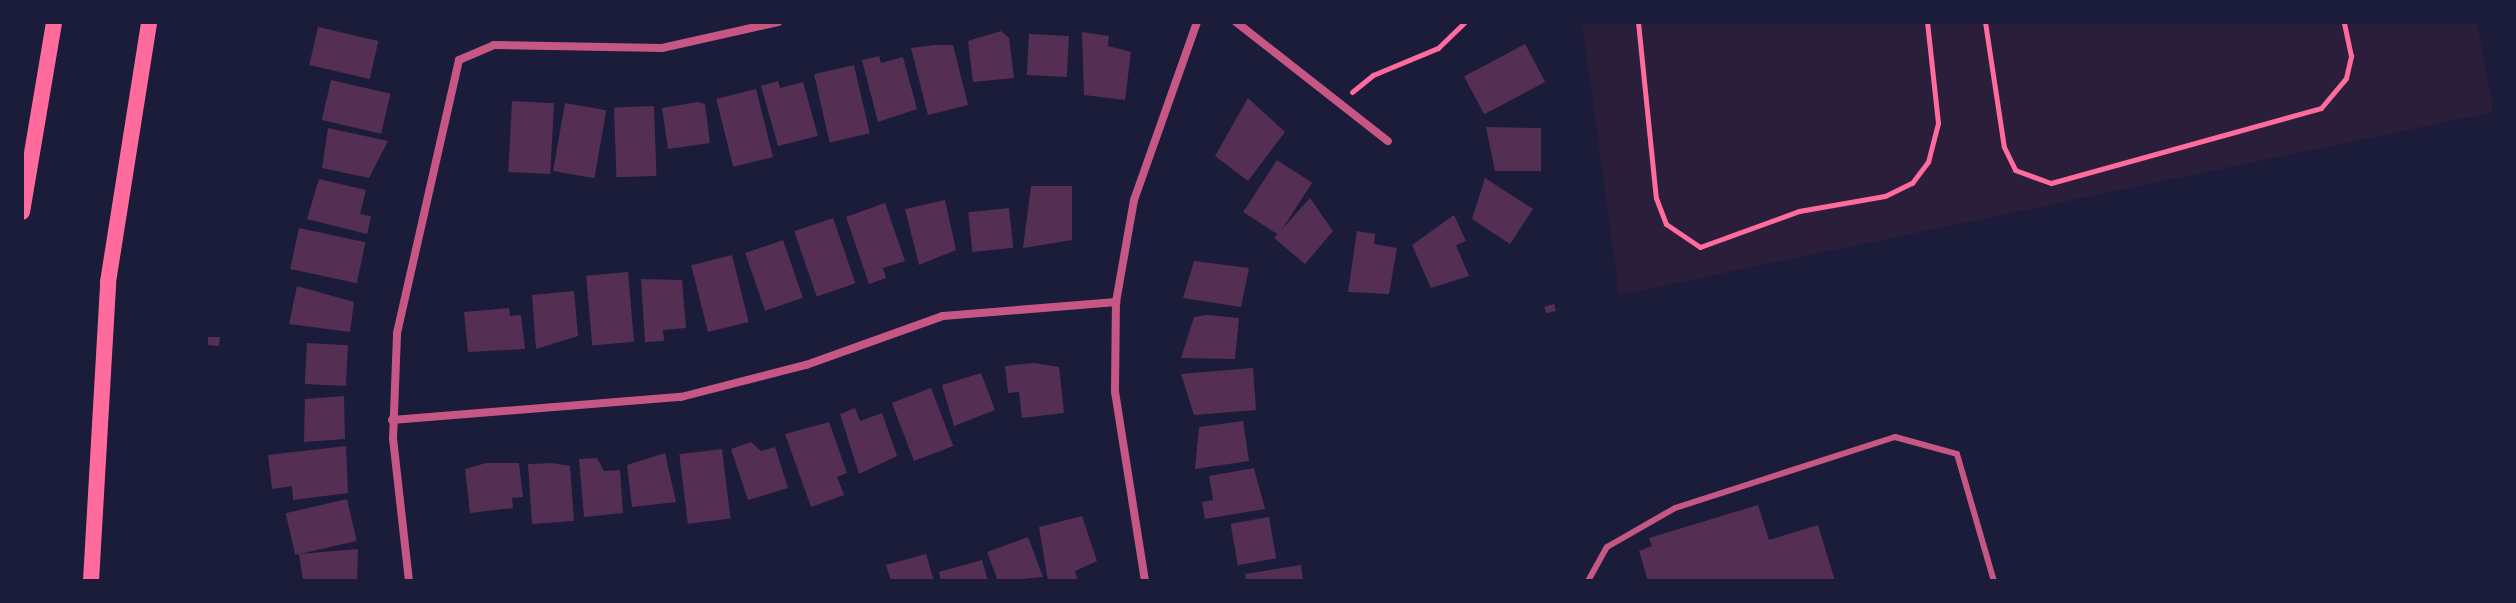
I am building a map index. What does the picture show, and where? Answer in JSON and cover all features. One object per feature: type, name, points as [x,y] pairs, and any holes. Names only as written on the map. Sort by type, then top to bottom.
[{"type":"main road","points":[[22,212],[54,22]]},
{"type":"main road","points":[[91,581],[108,282],[149,22]]},
{"type":"street","points":[[409,581],[392,420],[402,298],[459,60],[494,45],[662,48],[778,22]]},
{"type":"street","points":[[1145,581],[1115,392],[1116,302],[1134,200],[1197,22]]},
{"type":"street","points":[[1236,22],[1343,100],[1388,141]]},
{"type":"street","points":[[392,420],[681,397],[792,369],[943,316],[1116,302]]},
{"type":"lane","points":[[1588,581],[1607,547],[1675,508],[1895,437],[1957,454],[1994,581]]},
{"type":"path","points":[[1343,100],[1373,75],[1438,48],[1465,22]]},
{"type":"path","points":[[1638,22],[1656,198],[1666,224],[1700,247],[1799,211],[1885,196],[1912,183],[1928,162],[1938,123],[1927,22]]},
{"type":"path","points":[[1985,22],[2004,147],[2015,170],[2051,183],[2321,108],[2346,78],[2351,56],[2344,22]]},
{"type":"shaded area","points":[[1582,22],[2477,22],[2494,112],[1619,295]]},
{"type":"building","points":[[318,27],[378,41],[370,79],[309,65]]},
{"type":"building","points":[[1001,31],[1009,38],[1014,78],[973,82],[968,41]]},
{"type":"building","points":[[1082,32],[1109,36],[1108,46],[1131,52],[1125,100],[1084,95]]},
{"type":"building","points":[[1029,34],[1069,36],[1067,77],[1027,75]]},
{"type":"building","points":[[1525,44],[1545,82],[1484,114],[1464,76]]},
{"type":"building","points":[[953,45],[968,105],[928,115],[911,48]]},
{"type":"building","points":[[879,56],[881,63],[903,57],[917,109],[878,122],[862,60]]},
{"type":"building","points":[[854,65],[870,133],[830,142],[814,74]]},
{"type":"building","points":[[331,80],[390,94],[381,134],[322,120]]},
{"type":"building","points":[[778,81],[780,88],[803,82],[818,136],[778,146],[761,86]]},
{"type":"building","points":[[756,89],[773,157],[733,167],[716,99]]},
{"type":"building","points":[[1248,98],[1285,132],[1248,181],[1215,156]]},
{"type":"building","points":[[512,101],[554,103],[550,174],[508,172]]},
{"type":"building","points":[[698,102],[705,104],[710,143],[668,149],[662,108]]},
{"type":"building","points":[[565,103],[606,110],[594,178],[553,171]]},
{"type":"building","points":[[654,106],[656,176],[616,177],[614,107]]},
{"type":"building","points":[[1486,127],[1541,128],[1541,171],[1495,171]]},
{"type":"building","points":[[328,128],[388,141],[369,178],[322,168]]},
{"type":"building","points":[[1277,160],[1312,183],[1278,235],[1243,212]]},
{"type":"building","points":[[1485,178],[1533,209],[1510,244],[1472,219]]},
{"type":"building","points":[[319,179],[366,190],[360,214],[371,216],[367,234],[307,219]]},
{"type":"building","points":[[1031,186],[1072,186],[1072,240],[1023,248]]},
{"type":"building","points":[[1310,198],[1333,231],[1305,264],[1274,238]]},
{"type":"building","points":[[945,200],[956,250],[919,265],[905,209]]},
{"type":"building","points":[[885,203],[905,261],[883,268],[886,278],[869,284],[846,217]]},
{"type":"building","points":[[1009,208],[1013,248],[972,252],[968,212]]},
{"type":"building","points":[[1454,215],[1466,241],[1456,245],[1469,276],[1431,288],[1412,245]]},
{"type":"building","points":[[833,218],[855,283],[817,297],[794,231]]},
{"type":"building","points":[[299,228],[366,242],[357,283],[290,269]]},
{"type":"building","points":[[1357,231],[1375,234],[1374,244],[1397,248],[1389,294],[1348,292]]},
{"type":"building","points":[[783,240],[803,298],[765,311],[745,253]]},
{"type":"building","points":[[732,255],[749,322],[708,332],[691,265]]},
{"type":"building","points":[[1194,261],[1249,268],[1241,307],[1183,298]]},
{"type":"building","points":[[628,272],[634,342],[592,345],[586,276]]},
{"type":"building","points":[[641,279],[682,280],[686,328],[663,330],[664,341],[645,342]]},
{"type":"building","points":[[297,286],[354,302],[350,332],[289,324]]},
{"type":"building","points":[[574,291],[578,336],[536,349],[532,295]]},
{"type":"building","points":[[1554,304],[1556,311],[1546,313],[1544,307]]},
{"type":"building","points":[[509,308],[510,316],[521,315],[525,349],[468,352],[464,312]]},
{"type":"building","points":[[1194,317],[1239,318],[1235,359],[1181,358]]},
{"type":"building","points":[[208,337],[220,337],[219,346],[208,345]]},
{"type":"building","points":[[307,343],[348,345],[346,386],[305,384]]},
{"type":"building","points":[[1033,363],[1059,367],[1064,413],[1022,418],[1019,392],[1008,393],[1005,366]]},
{"type":"building","points":[[1253,368],[1256,410],[1194,415],[1181,374]]},
{"type":"building","points":[[981,373],[995,410],[954,426],[942,385]]},
{"type":"building","points":[[931,388],[953,446],[914,461],[892,403]]},
{"type":"building","points":[[344,396],[345,439],[304,442],[305,399]]},
{"type":"building","points":[[855,408],[860,421],[882,413],[897,456],[859,474],[840,414]]},
{"type":"building","points":[[1243,421],[1249,461],[1195,469],[1199,427]]},
{"type":"building","points":[[829,422],[847,473],[837,477],[844,495],[811,507],[785,434]]},
{"type":"building","points":[[751,442],[761,451],[775,447],[788,488],[748,500],[731,449]]},
{"type":"building","points":[[346,446],[348,493],[293,500],[292,486],[272,489],[268,455]]},
{"type":"building","points":[[722,449],[731,518],[688,524],[679,454]]},
{"type":"building","points":[[665,453],[676,502],[632,507],[627,465]]},
{"type":"building","points":[[597,458],[604,471],[620,470],[623,513],[584,517],[579,459]]},
{"type":"building","points":[[486,463],[519,463],[523,497],[512,498],[513,508],[470,513],[465,469]]},
{"type":"building","points":[[528,464],[570,466],[574,521],[532,524]]},
{"type":"building","points":[[1254,468],[1265,509],[1205,519],[1202,502],[1213,500],[1209,476]]},
{"type":"building","points":[[347,499],[357,541],[295,555],[286,513]]},
{"type":"building","points":[[1758,505],[1769,540],[1818,525],[1835,581],[1648,581],[1639,551],[1652,546],[1649,538]]},
{"type":"building","points":[[1082,516],[1097,561],[1075,571],[1078,581],[1048,581],[1039,527]]},
{"type":"building","points":[[1269,517],[1276,558],[1238,565],[1231,524]]},
{"type":"building","points":[[1028,537],[1043,577],[998,581],[987,552]]},
{"type":"building","points":[[358,549],[357,581],[303,581],[299,554]]},
{"type":"building","points":[[926,554],[934,581],[891,581],[886,565]]},
{"type":"building","points":[[982,560],[988,581],[941,581],[939,572]]},
{"type":"building","points":[[1301,565],[1303,581],[1246,581],[1245,574]]}]
